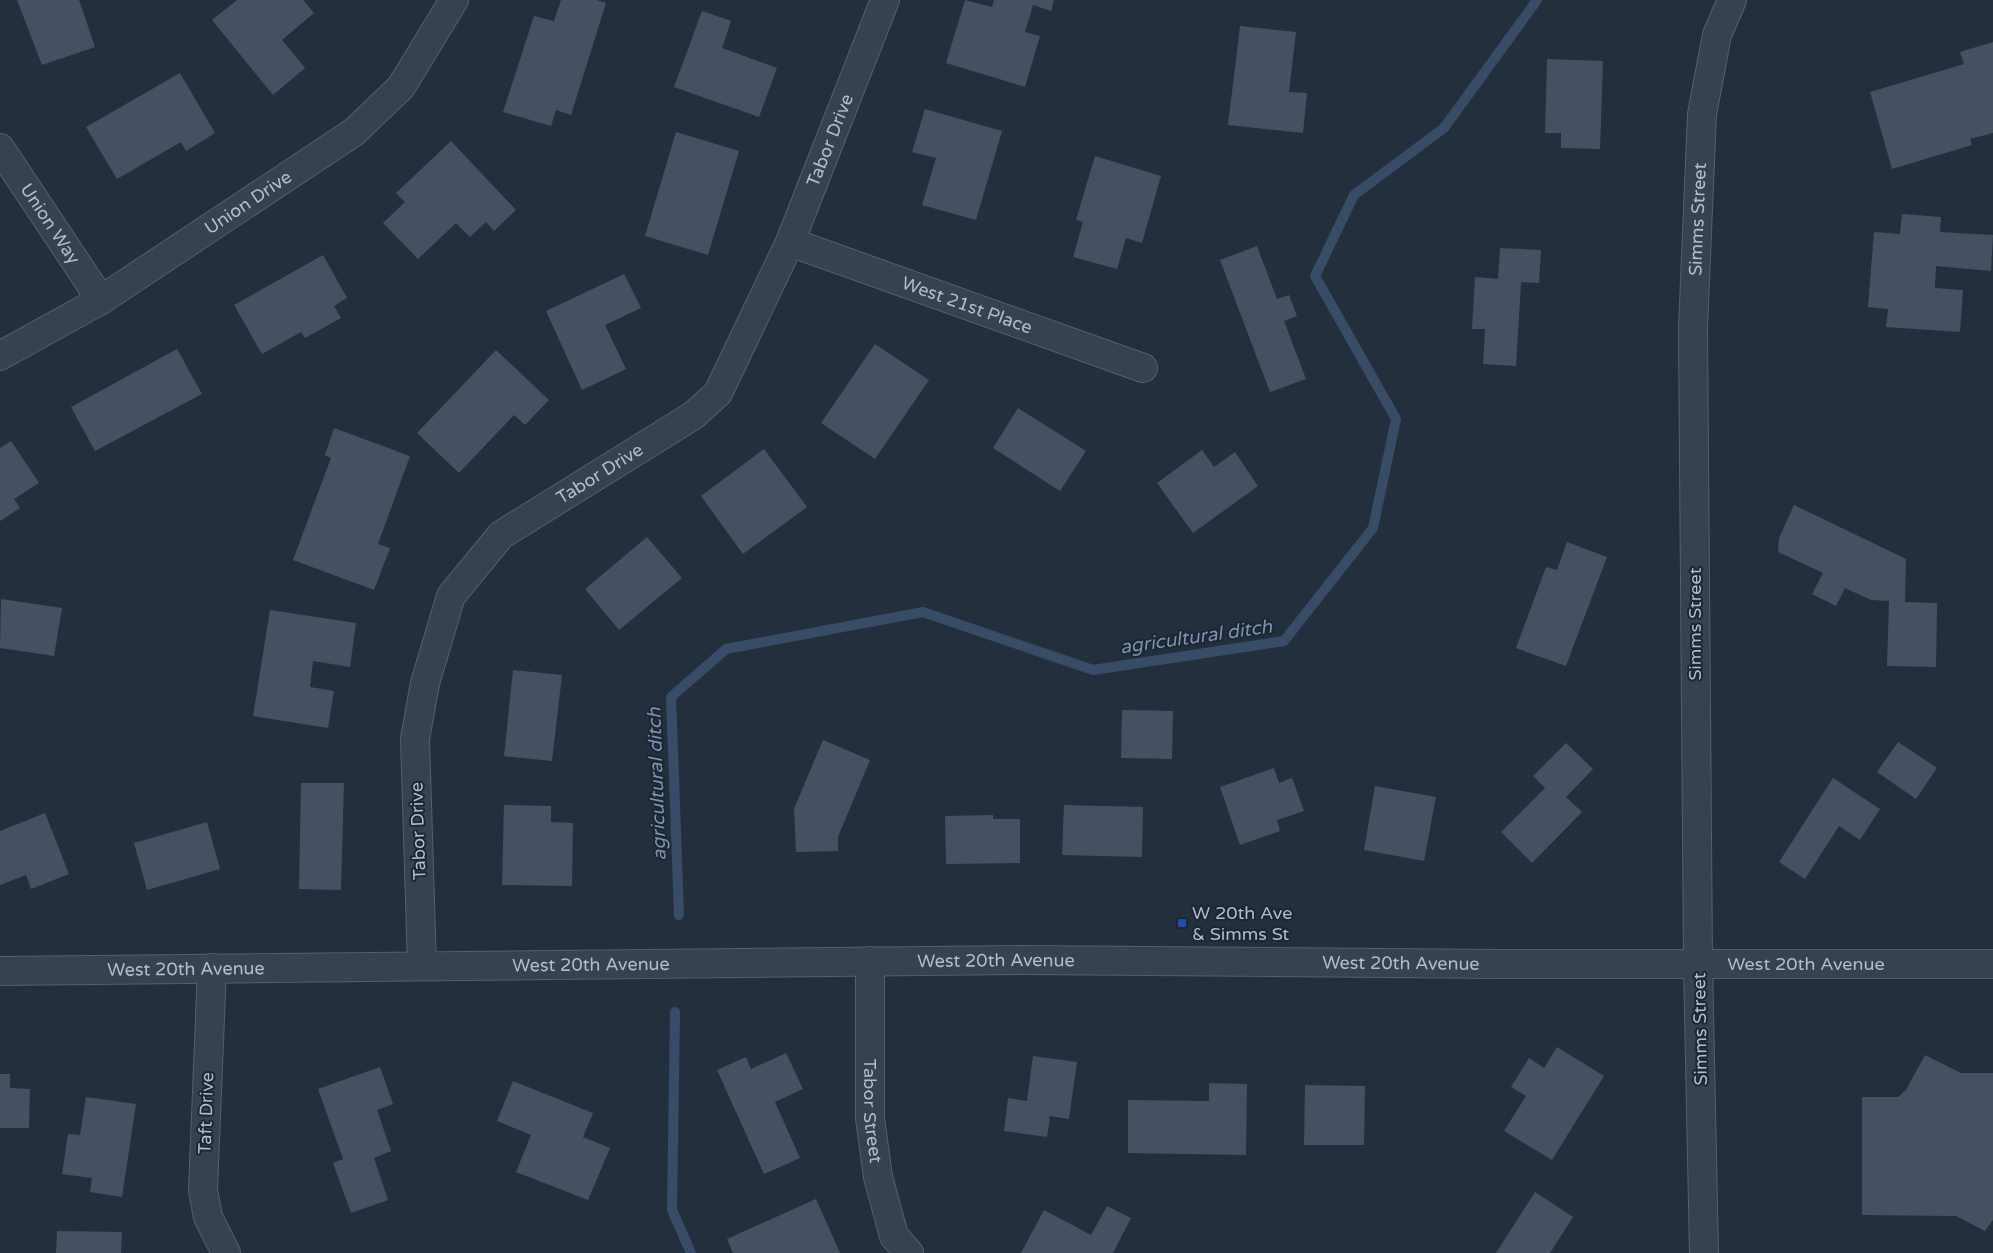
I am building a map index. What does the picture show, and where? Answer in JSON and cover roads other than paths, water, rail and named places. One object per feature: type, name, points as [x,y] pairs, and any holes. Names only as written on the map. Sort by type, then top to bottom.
[{"type":"street","name":"Union Drive","points":[[0,356],[101,300],[354,132],[401,87],[454,0]]},
{"type":"street","name":"Tabor Drive","points":[[422,966],[415,739],[426,683],[451,596],[501,535],[694,415],[718,393],[790,242],[885,0]]},
{"type":"street","name":"Simms Street","points":[[1704,1253],[1698,964],[1693,328],[1702,114],[1717,35],[1732,0]]},
{"type":"street","name":"Union Way","points":[[0,148],[101,300]]},
{"type":"street","name":"West 21st Place","points":[[790,242],[1143,368]]},
{"type":"street","name":"West 20th Avenue","points":[[0,971],[1025,960],[1993,964]]},
{"type":"street","name":"Tabor Street","points":[[870,961],[870,1118],[878,1177],[894,1236],[909,1253]]},
{"type":"street","name":"Taft Drive","points":[[212,968],[203,1190],[208,1217],[226,1253]]},
{"type":"waterway","name":"agricultural ditch","points":[[679,915],[671,697],[726,649],[923,612],[1093,670],[1284,641],[1373,528],[1396,419],[1315,276],[1354,195],[1444,128],[1537,0]]},
{"type":"waterway","name":"agricultural ditch","points":[[675,1012],[672,1210],[691,1253]]},
{"type":"place","name":"W 20th Ave & Simms St","points":[[1182,923]]}]
